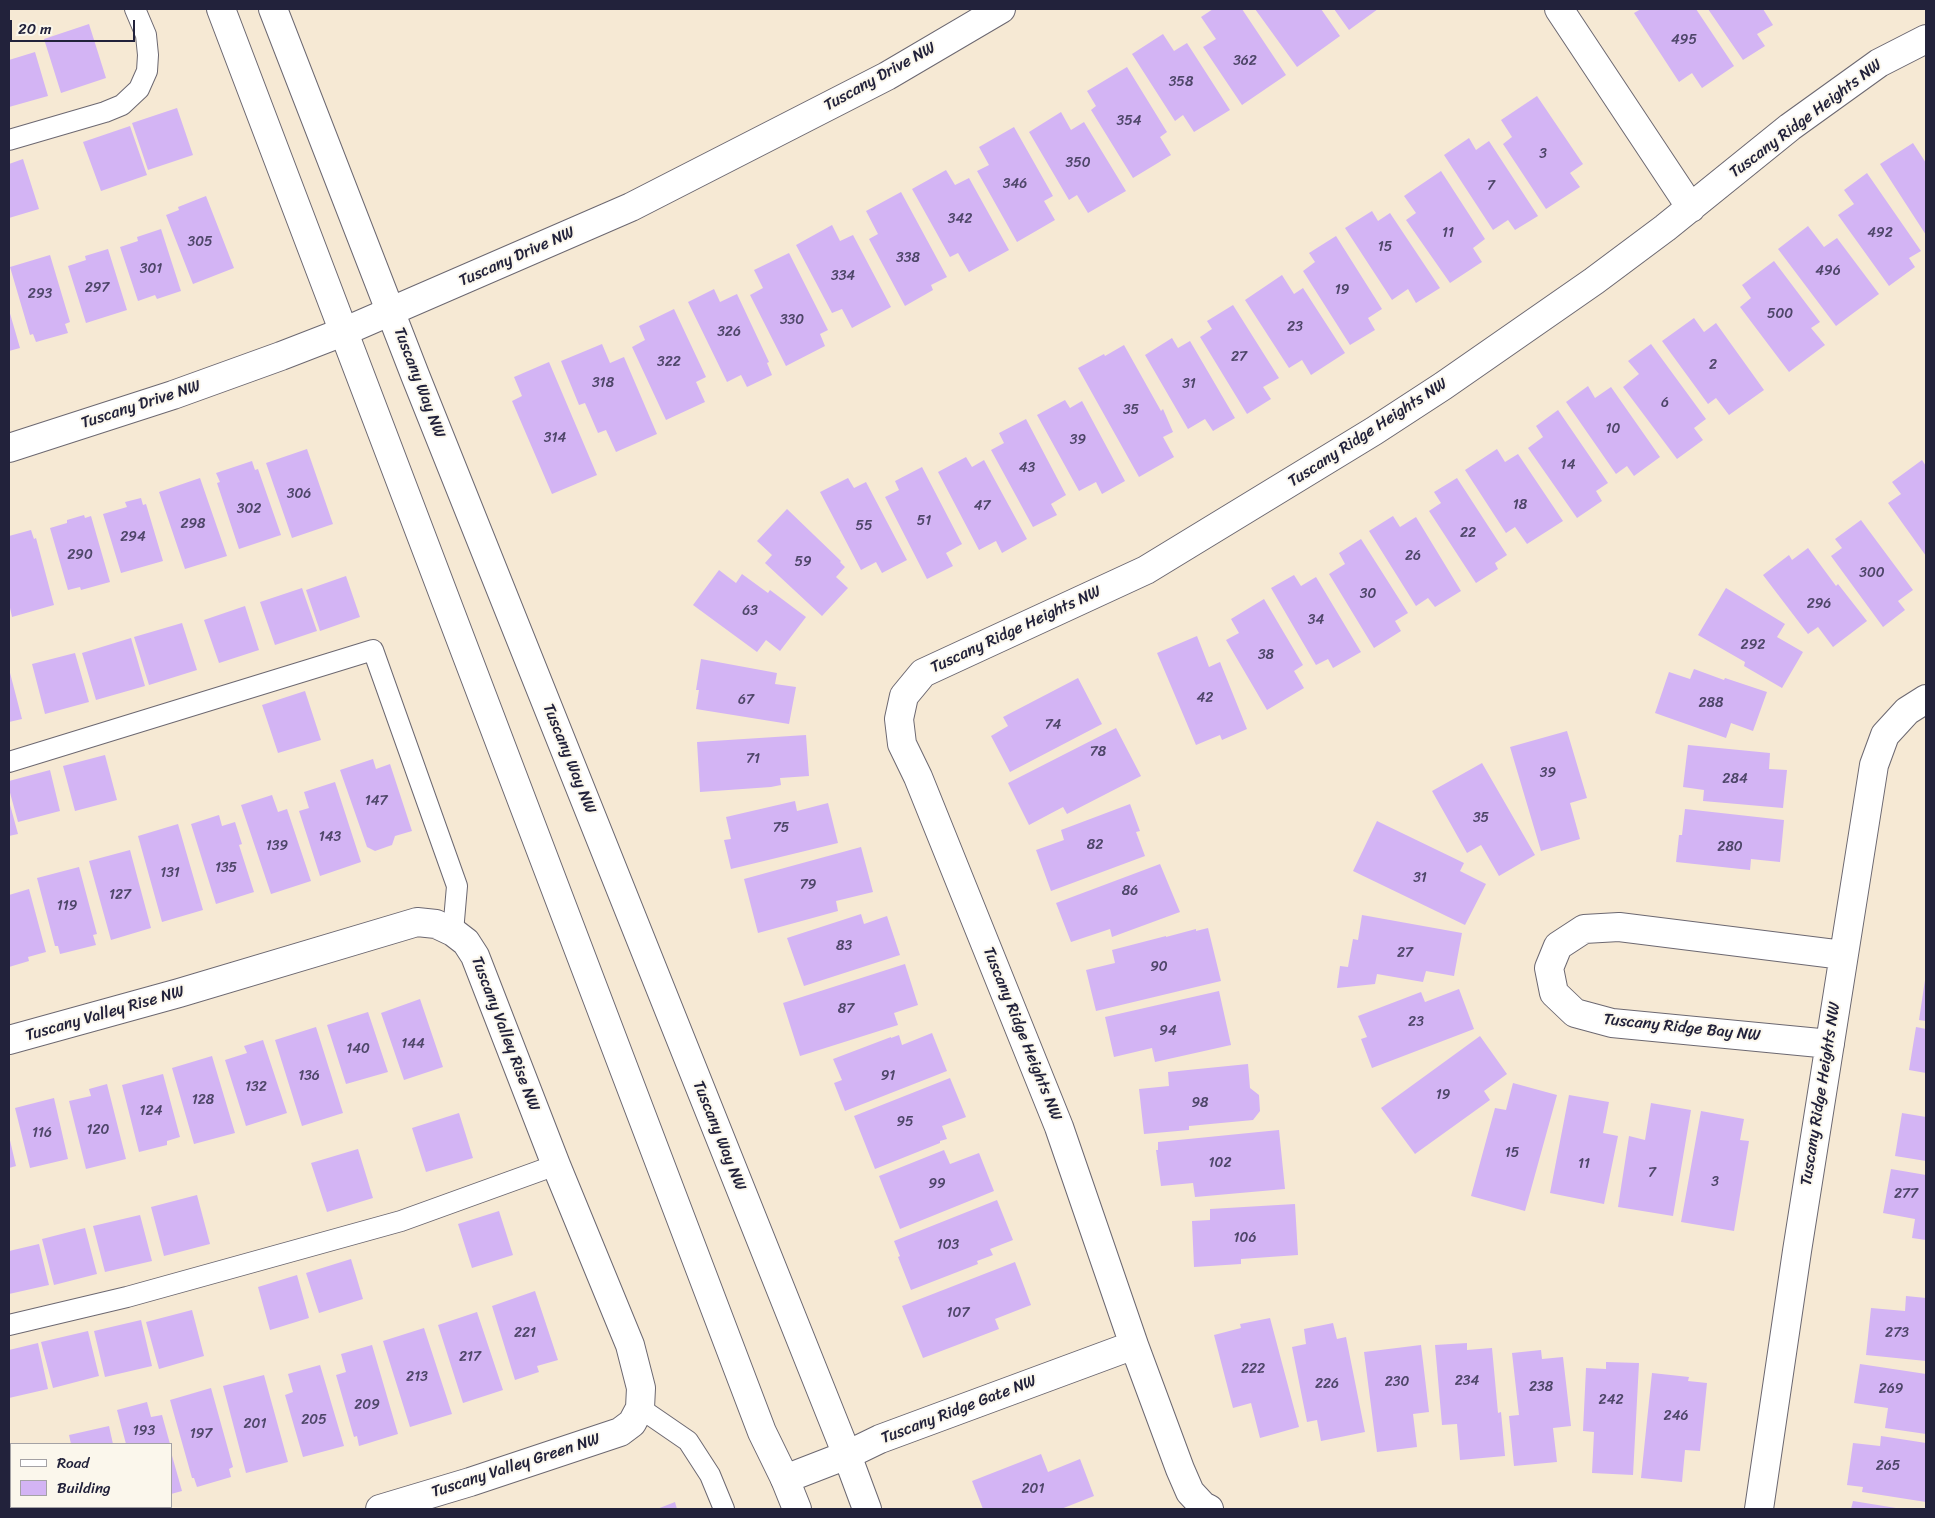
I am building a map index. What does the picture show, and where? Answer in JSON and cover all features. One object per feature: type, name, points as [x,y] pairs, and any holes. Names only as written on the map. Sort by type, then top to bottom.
[{"type":"street","points":[[221,9],[762,1432],[785,1478],[797,1509]]},
{"type":"street","name":"Tuscany Way NW","points":[[272,9],[867,1509]]},
{"type":"street","name":"Tuscany Drive NW","points":[[9,448],[173,395],[343,332],[631,207],[887,76],[1001,9]]},
{"type":"street","points":[[1559,9],[1691,208]]},
{"type":"street","name":"Tuscany Ridge Heights NW","points":[[1209,1509],[1203,1506],[1190,1492],[1180,1469],[1134,1345],[1059,1127],[918,777],[902,744],[898,719],[904,696],[923,673],[1146,570],[1374,431],[1594,281],[1691,208],[1790,127],[1879,63],[1926,39]]},
{"type":"street","name":"Tuscany Ridge Heights NW","points":[[1759,1509],[1843,955],[1874,765],[1885,736],[1907,711],[1926,699]]},
{"type":"street","name":"Tuscany Valley Rise NW","points":[[9,1040],[179,993],[417,922],[436,924],[453,932],[466,942],[475,956],[556,1165],[630,1345],[641,1388],[640,1408]]},
{"type":"street","name":"Tuscany Ridge Bay NW","points":[[1830,1044],[1612,1023],[1575,1013],[1554,993],[1549,968],[1558,946],[1584,929],[1619,927],[1843,955]]},
{"type":"street","name":"Tuscany Ridge Gate NW","points":[[785,1478],[847,1455],[880,1439],[1134,1345]]},
{"type":"street","name":"Tuscany Valley Green NW","points":[[380,1509],[470,1482],[620,1432],[632,1423],[640,1408]]},
{"type":"lane","points":[[9,140],[105,112],[122,105],[139,89],[146,71],[148,54],[146,35],[135,9]]},
{"type":"lane","points":[[9,762],[373,650],[457,886],[453,932]]},
{"type":"lane","points":[[9,1325],[127,1297],[401,1221],[556,1165]]},
{"type":"lane","points":[[640,1408],[688,1441],[710,1476],[724,1509]]},
{"type":"building","points":[[1213,9],[1242,9],[1286,75],[1242,105],[1203,47],[1216,39],[1201,17]]},
{"type":"building","points":[[1255,9],[1321,9],[1340,36],[1297,67]]},
{"type":"building","points":[[1334,9],[1378,9],[1349,30]]},
{"type":"building","points":[[1641,9],[1696,9],[1734,66],[1702,88],[1692,73],[1679,82],[1634,13]]},
{"type":"building","points":[[1708,9],[1763,9],[1773,25],[1757,34],[1765,46],[1743,60]]},
{"type":"building","points":[[89,24],[106,78],[61,93],[44,39]]},
{"type":"building","points":[[1163,34],[1174,51],[1187,43],[1230,110],[1194,132],[1183,115],[1175,121],[1132,54]]},
{"type":"building","points":[[35,52],[48,96],[9,107],[9,60]]},
{"type":"building","points":[[1127,67],[1167,132],[1160,137],[1171,155],[1133,178],[1091,110],[1096,106],[1087,91]]},
{"type":"building","points":[[1537,96],[1583,164],[1570,173],[1580,187],[1546,209],[1503,144],[1512,137],[1501,120]]},
{"type":"building","points":[[177,108],[193,155],[148,170],[132,123]]},
{"type":"building","points":[[1061,112],[1071,130],[1084,122],[1126,191],[1088,213],[1077,195],[1069,200],[1029,132]]},
{"type":"building","points":[[130,126],[147,175],[101,191],[83,142]]},
{"type":"building","points":[[1014,127],[1053,196],[1044,201],[1055,220],[1017,242],[977,171],[989,165],[979,147]]},
{"type":"building","points":[[1469,138],[1476,150],[1489,141],[1538,216],[1515,230],[1508,220],[1493,230],[1444,155]]},
{"type":"building","points":[[1913,143],[1926,163],[1926,235],[1880,164]]},
{"type":"building","points":[[23,159],[39,209],[9,218],[9,164]]},
{"type":"building","points":[[946,170],[955,185],[969,178],[1009,250],[969,272],[958,253],[950,257],[912,189]]},
{"type":"building","points":[[1441,171],[1485,239],[1473,248],[1482,262],[1450,283],[1406,220],[1416,213],[1404,196]]},
{"type":"building","points":[[1867,173],[1921,251],[1909,258],[1915,267],[1889,286],[1838,215],[1854,204],[1844,190]]},
{"type":"building","points":[[901,192],[947,277],[931,285],[933,290],[905,306],[869,239],[878,234],[866,211]]},
{"type":"building","points":[[206,196],[234,268],[193,284],[166,215],[179,210],[178,207]]},
{"type":"building","points":[[1372,211],[1378,221],[1390,213],[1440,288],[1416,303],[1408,289],[1392,300],[1345,228]]},
{"type":"building","points":[[832,225],[840,241],[853,235],[891,307],[852,328],[842,309],[832,313],[796,245]]},
{"type":"building","points":[[1808,226],[1824,247],[1837,238],[1879,294],[1836,326],[1778,249]]},
{"type":"building","points":[[161,229],[181,291],[157,299],[155,295],[138,301],[120,247],[138,241],[137,237]]},
{"type":"building","points":[[1336,236],[1382,309],[1368,318],[1375,330],[1350,345],[1303,271],[1315,262],[1309,253]]},
{"type":"building","points":[[108,249],[127,310],[86,323],[68,266],[86,260],[85,256]]},
{"type":"building","points":[[789,253],[828,330],[820,334],[825,346],[786,366],[750,295],[763,288],[754,270]]},
{"type":"building","points":[[50,255],[70,322],[65,324],[68,333],[36,342],[33,334],[30,335],[10,267]]},
{"type":"building","points":[[1774,261],[1820,322],[1811,328],[1825,345],[1789,372],[1740,307],[1751,298],[1742,285]]},
{"type":"building","points":[[1282,275],[1294,294],[1303,288],[1345,353],[1311,375],[1302,360],[1289,368],[1245,300]]},
{"type":"building","points":[[714,289],[720,302],[737,294],[769,362],[767,363],[772,375],[747,387],[741,375],[727,382],[688,302]]},
{"type":"building","points":[[1233,305],[1279,378],[1263,387],[1271,399],[1247,414],[1200,337],[1212,329],[1207,321]]},
{"type":"building","points":[[674,309],[706,377],[696,382],[705,402],[666,420],[632,347],[645,340],[639,326]]},
{"type":"building","points":[[9,310],[20,348],[9,351]]},
{"type":"building","points":[[1694,318],[1704,332],[1716,323],[1764,390],[1729,415],[1716,398],[1708,404],[1662,341]]},
{"type":"building","points":[[1172,338],[1178,348],[1190,341],[1235,418],[1213,431],[1205,419],[1188,429],[1145,355]]},
{"type":"building","points":[[602,344],[610,363],[624,357],[657,434],[616,452],[606,430],[598,433],[585,403],[579,405],[561,361]]},
{"type":"building","points":[[1651,344],[1706,419],[1694,428],[1703,440],[1677,459],[1623,387],[1639,374],[1628,361]]},
{"type":"building","points":[[1124,345],[1161,411],[1163,409],[1173,432],[1163,437],[1174,457],[1139,477],[1078,368]]},
{"type":"building","points":[[549,362],[597,475],[552,494],[512,401],[522,396],[514,377]]},
{"type":"building","points":[[1588,386],[1595,398],[1611,387],[1660,457],[1634,476],[1627,466],[1616,474],[1566,402]]},
{"type":"building","points":[[1065,400],[1070,408],[1082,401],[1125,481],[1102,494],[1096,482],[1079,491],[1037,415]]},
{"type":"building","points":[[1558,410],[1608,483],[1596,491],[1602,501],[1577,518],[1528,448],[1543,437],[1536,426]]},
{"type":"building","points":[[1026,419],[1066,495],[1051,504],[1057,515],[1033,527],[991,450],[1004,443],[999,433]]},
{"type":"building","points":[[307,449],[333,524],[292,538],[266,463]]},
{"type":"building","points":[[1497,449],[1505,462],[1518,454],[1563,521],[1527,544],[1515,527],[1506,533],[1465,470]]},
{"type":"building","points":[[966,457],[972,467],[984,460],[1027,539],[1002,553],[996,541],[979,550],[938,472]]},
{"type":"building","points":[[1922,460],[1926,466],[1926,556],[1888,503],[1901,494],[1892,482]]},
{"type":"building","points":[[252,461],[255,470],[258,469],[281,535],[239,549],[217,483],[220,482],[216,473]]},
{"type":"building","points":[[922,467],[962,544],[946,553],[953,566],[927,579],[885,497],[899,490],[895,481]]},
{"type":"building","points":[[200,478],[227,556],[185,569],[159,492]]},
{"type":"building","points":[[848,478],[854,488],[866,482],[907,560],[882,573],[876,562],[861,570],[820,492]]},
{"type":"building","points":[[1457,478],[1507,555],[1495,563],[1498,569],[1476,583],[1429,511],[1441,503],[1434,492]]},
{"type":"building","points":[[141,498],[143,505],[146,504],[163,561],[121,573],[103,514],[127,507],[125,502]]},
{"type":"building","points":[[787,509],[845,567],[836,577],[848,588],[822,616],[765,563],[772,555],[757,541]]},
{"type":"building","points":[[84,515],[85,518],[91,516],[110,582],[81,590],[80,587],[68,590],[50,528]]},
{"type":"building","points":[[1393,516],[1400,527],[1416,517],[1461,591],[1435,607],[1428,598],[1416,606],[1369,531]]},
{"type":"building","points":[[1861,520],[1913,590],[1898,601],[1905,610],[1883,627],[1831,556],[1842,548],[1835,539]]},
{"type":"building","points":[[31,530],[34,539],[36,538],[54,605],[12,617],[9,603],[9,536]]},
{"type":"building","points":[[1361,539],[1408,613],[1395,621],[1401,631],[1374,648],[1329,574],[1345,564],[1339,553]]},
{"type":"building","points":[[1808,548],[1836,586],[1838,584],[1867,621],[1833,647],[1818,627],[1808,634],[1763,575],[1789,555],[1792,560]]},
{"type":"building","points":[[719,570],[736,583],[742,574],[768,593],[770,590],[806,617],[780,651],[766,640],[757,652],[693,605]]},
{"type":"building","points":[[1294,575],[1301,586],[1316,577],[1361,652],[1333,668],[1328,659],[1316,665],[1271,588]]},
{"type":"building","points":[[346,576],[360,617],[320,631],[306,590]]},
{"type":"building","points":[[302,588],[317,631],[275,645],[260,602]]},
{"type":"building","points":[[1726,588],[1785,624],[1777,637],[1803,652],[1782,688],[1744,666],[1745,662],[1698,635]]},
{"type":"building","points":[[1264,599],[1303,665],[1294,671],[1304,688],[1267,710],[1226,640],[1239,633],[1231,619]]},
{"type":"building","points":[[245,606],[259,650],[219,663],[204,620]]},
{"type":"building","points":[[182,623],[197,670],[149,685],[134,637]]},
{"type":"building","points":[[1197,636],[1209,667],[1220,662],[1247,729],[1222,740],[1220,735],[1196,745],[1157,653]]},
{"type":"building","points":[[131,638],[145,686],[96,700],[82,653]]},
{"type":"building","points":[[75,653],[89,702],[45,714],[32,664]]},
{"type":"building","points":[[701,659],[777,673],[775,684],[796,687],[789,724],[696,709],[699,690],[696,690]]},
{"type":"building","points":[[9,669],[22,719],[9,722]]},
{"type":"building","points":[[1694,669],[1767,692],[1753,731],[1731,723],[1726,738],[1655,713],[1669,672],[1690,679]]},
{"type":"building","points":[[1078,678],[1102,724],[1010,772],[991,736],[1008,726],[1003,717]]},
{"type":"building","points":[[305,691],[321,740],[278,753],[262,705]]},
{"type":"building","points":[[1116,728],[1141,776],[1067,814],[1063,807],[1029,825],[1008,783]]},
{"type":"building","points":[[1567,731],[1587,798],[1570,803],[1580,839],[1541,851],[1510,747]]},
{"type":"building","points":[[806,735],[809,776],[780,778],[781,785],[771,787],[700,792],[697,742]]},
{"type":"building","points":[[1688,745],[1770,753],[1769,769],[1787,770],[1783,808],[1703,801],[1704,790],[1683,787]]},
{"type":"building","points":[[105,755],[117,800],[75,811],[63,766]]},
{"type":"building","points":[[373,759],[376,769],[390,764],[412,831],[395,836],[392,845],[375,851],[367,847],[340,770]]},
{"type":"building","points":[[1482,763],[1535,855],[1499,876],[1481,845],[1467,853],[1432,791]]},
{"type":"building","points":[[50,770],[60,811],[18,822],[9,789],[9,781]]},
{"type":"building","points":[[335,782],[361,862],[320,876],[299,811],[309,808],[304,792]]},
{"type":"building","points":[[272,795],[278,812],[287,809],[311,881],[271,894],[241,805]]},
{"type":"building","points":[[9,801],[18,834],[9,836]]},
{"type":"building","points":[[795,801],[797,811],[828,803],[838,843],[731,869],[724,840],[731,839],[726,817]]},
{"type":"building","points":[[1130,804],[1140,831],[1136,832],[1145,856],[1051,891],[1036,850],[1064,840],[1061,830]]},
{"type":"building","points":[[1685,809],[1784,820],[1780,862],[1751,859],[1750,870],[1676,862],[1679,835],[1682,835]]},
{"type":"building","points":[[219,815],[222,826],[235,822],[242,844],[239,845],[254,892],[216,904],[191,824]]},
{"type":"building","points":[[1377,821],[1464,863],[1460,871],[1486,884],[1465,925],[1353,871]]},
{"type":"building","points":[[178,824],[203,910],[162,922],[138,836]]},
{"type":"building","points":[[861,847],[873,892],[836,901],[838,911],[758,933],[744,879]]},
{"type":"building","points":[[130,850],[151,928],[111,940],[89,861]]},
{"type":"building","points":[[1160,864],[1180,912],[1112,937],[1110,929],[1071,942],[1056,903]]},
{"type":"building","points":[[79,867],[97,934],[93,935],[96,945],[60,954],[58,946],[55,946],[37,878]]},
{"type":"building","points":[[29,889],[46,952],[28,957],[29,961],[9,967],[9,895]]},
{"type":"building","points":[[861,914],[864,924],[887,916],[900,955],[804,986],[787,938]]},
{"type":"building","points":[[1362,915],[1462,933],[1454,976],[1426,971],[1423,982],[1377,974],[1375,984],[1337,988],[1340,966],[1348,967],[1353,939],[1358,940]]},
{"type":"building","points":[[1208,928],[1221,981],[1096,1011],[1086,970],[1115,963],[1112,950],[1196,929],[1196,931]]},
{"type":"building","points":[[905,964],[918,1005],[894,1013],[898,1025],[800,1056],[783,1003]]},
{"type":"building","points":[[1926,980],[1926,1021],[1919,1020]]},
{"type":"building","points":[[1459,989],[1474,1029],[1372,1068],[1361,1039],[1367,1037],[1358,1016],[1421,992],[1425,1002]]},
{"type":"building","points":[[1219,991],[1231,1045],[1155,1062],[1152,1048],[1114,1057],[1105,1017]]},
{"type":"building","points":[[420,999],[443,1067],[404,1080],[381,1013]]},
{"type":"building","points":[[368,1012],[388,1072],[346,1084],[327,1025]]},
{"type":"building","points":[[316,1027],[343,1113],[302,1126],[275,1040]]},
{"type":"building","points":[[1916,1027],[1926,1029],[1926,1073],[1909,1070]]},
{"type":"building","points":[[932,1033],[947,1071],[845,1111],[834,1083],[842,1080],[833,1059],[891,1037],[899,1035],[902,1045]]},
{"type":"building","points":[[1480,1036],[1507,1074],[1484,1091],[1490,1100],[1415,1154],[1381,1108]]},
{"type":"building","points":[[263,1040],[287,1113],[246,1126],[225,1060],[247,1053],[244,1046]]},
{"type":"building","points":[[212,1056],[235,1133],[194,1144],[172,1068]]},
{"type":"building","points":[[1248,1064],[1250,1088],[1259,1095],[1260,1111],[1253,1120],[1189,1126],[1189,1130],[1144,1134],[1139,1089],[1169,1086],[1168,1072]]},
{"type":"building","points":[[163,1074],[180,1137],[167,1141],[167,1145],[139,1152],[122,1085]]},
{"type":"building","points":[[950,1078],[966,1117],[942,1126],[947,1139],[940,1141],[940,1143],[875,1169],[854,1116]]},
{"type":"building","points":[[1513,1083],[1557,1095],[1525,1211],[1471,1196],[1495,1108],[1506,1110]]},
{"type":"building","points":[[107,1084],[126,1159],[86,1169],[69,1101],[91,1096],[89,1089]]},
{"type":"building","points":[[1569,1095],[1609,1102],[1603,1133],[1618,1136],[1604,1204],[1550,1193]]},
{"type":"building","points":[[54,1098],[68,1159],[30,1168],[15,1108]]},
{"type":"building","points":[[1651,1103],[1691,1110],[1673,1216],[1618,1207],[1629,1136],[1645,1140]]},
{"type":"building","points":[[1701,1111],[1744,1119],[1740,1140],[1749,1141],[1734,1231],[1681,1222]]},
{"type":"building","points":[[459,1113],[473,1158],[426,1172],[412,1128]]},
{"type":"building","points":[[1902,1113],[1926,1117],[1926,1161],[1895,1156]]},
{"type":"building","points":[[1279,1130],[1285,1189],[1195,1197],[1193,1183],[1161,1186],[1156,1150],[1158,1150],[1158,1142]]},
{"type":"building","points":[[9,1136],[16,1166],[9,1168]]},
{"type":"building","points":[[358,1149],[373,1198],[327,1212],[311,1163]]},
{"type":"building","points":[[944,1150],[950,1164],[979,1153],[994,1191],[900,1229],[879,1176]]},
{"type":"building","points":[[1891,1169],[1926,1175],[1926,1240],[1912,1238],[1915,1219],[1883,1213]]},
{"type":"building","points":[[197,1195],[210,1244],[164,1256],[151,1207]]},
{"type":"building","points":[[997,1200],[1013,1240],[990,1249],[993,1255],[977,1261],[978,1264],[911,1290],[894,1241]]},
{"type":"building","points":[[1295,1204],[1298,1255],[1241,1259],[1241,1264],[1194,1267],[1192,1221],[1210,1220],[1210,1209]]},
{"type":"building","points":[[499,1211],[513,1255],[472,1268],[458,1224]]},
{"type":"building","points":[[140,1215],[152,1261],[105,1272],[93,1226]]},
{"type":"building","points":[[85,1228],[97,1274],[54,1285],[42,1239]]},
{"type":"building","points":[[39,1244],[49,1285],[9,1294],[9,1251]]},
{"type":"building","points":[[351,1259],[363,1299],[319,1313],[306,1273]]},
{"type":"building","points":[[1015,1262],[1031,1305],[995,1319],[999,1329],[923,1358],[902,1306]]},
{"type":"building","points":[[297,1275],[309,1318],[270,1330],[258,1287]]},
{"type":"building","points":[[535,1291],[558,1360],[537,1366],[539,1372],[515,1380],[492,1306]]},
{"type":"building","points":[[1906,1296],[1926,1298],[1926,1361],[1866,1355],[1871,1308],[1905,1311]]},
{"type":"building","points":[[192,1310],[204,1356],[159,1369],[146,1322]]},
{"type":"building","points":[[477,1312],[503,1390],[463,1403],[438,1325]]},
{"type":"building","points":[[1270,1318],[1299,1427],[1260,1438],[1251,1403],[1233,1408],[1214,1335],[1241,1328],[1240,1324]]},
{"type":"building","points":[[141,1320],[152,1366],[105,1377],[94,1331]]},
{"type":"building","points":[[1333,1323],[1337,1339],[1346,1337],[1365,1432],[1321,1441],[1317,1420],[1307,1422],[1292,1347],[1306,1344],[1304,1329]]},
{"type":"building","points":[[424,1328],[452,1414],[410,1427],[383,1341]]},
{"type":"building","points":[[88,1331],[99,1376],[53,1388],[41,1342]]},
{"type":"building","points":[[38,1343],[48,1389],[9,1398],[9,1350]]},
{"type":"building","points":[[1467,1343],[1467,1350],[1492,1348],[1498,1413],[1501,1412],[1505,1456],[1460,1460],[1457,1424],[1442,1425],[1435,1345]]},
{"type":"building","points":[[372,1345],[398,1434],[359,1446],[357,1436],[354,1437],[336,1375],[346,1372],[341,1354]]},
{"type":"building","points":[[1421,1345],[1429,1412],[1413,1414],[1417,1447],[1377,1452],[1364,1352]]},
{"type":"building","points":[[1541,1350],[1542,1359],[1563,1357],[1571,1426],[1553,1428],[1557,1462],[1514,1466],[1509,1416],[1519,1415],[1512,1353]]},
{"type":"building","points":[[1606,1362],[1639,1363],[1633,1475],[1592,1473],[1594,1432],[1583,1431],[1586,1368],[1606,1369]]},
{"type":"building","points":[[1860,1364],[1926,1374],[1926,1434],[1885,1428],[1888,1408],[1854,1403]]},
{"type":"building","points":[[320,1365],[344,1446],[303,1457],[285,1395],[293,1392],[288,1374]]},
{"type":"building","points":[[1652,1373],[1689,1377],[1688,1381],[1707,1383],[1700,1451],[1685,1450],[1682,1482],[1641,1478]]},
{"type":"building","points":[[264,1375],[288,1462],[246,1473],[223,1386]]},
{"type":"building","points":[[211,1388],[233,1467],[229,1469],[231,1477],[197,1487],[194,1478],[192,1478],[170,1400]]},
{"type":"building","points":[[147,1402],[151,1417],[162,1415],[170,1443],[126,1443],[117,1410]]},
{"type":"building","points":[[109,1426],[113,1443],[71,1443],[69,1435]]},
{"type":"building","points":[[1881,1436],[1926,1443],[1926,1502],[1862,1492],[1863,1487],[1847,1485],[1853,1443],[1880,1446]]},
{"type":"building","points":[[1041,1454],[1048,1472],[1080,1459],[1094,1496],[1061,1509],[983,1509],[972,1481]]},
{"type":"building","points":[[172,1456],[182,1491],[172,1494]]},
{"type":"building","points":[[10,1475],[10,1508],[17,1509],[9,1509]]},
{"type":"building","points":[[1853,1501],[1896,1508],[1896,1509],[1851,1509]]},
{"type":"building","points":[[675,1502],[677,1509],[657,1509]]},
{"type":"building","points":[[26,1508],[74,1508],[74,1509]]}]
